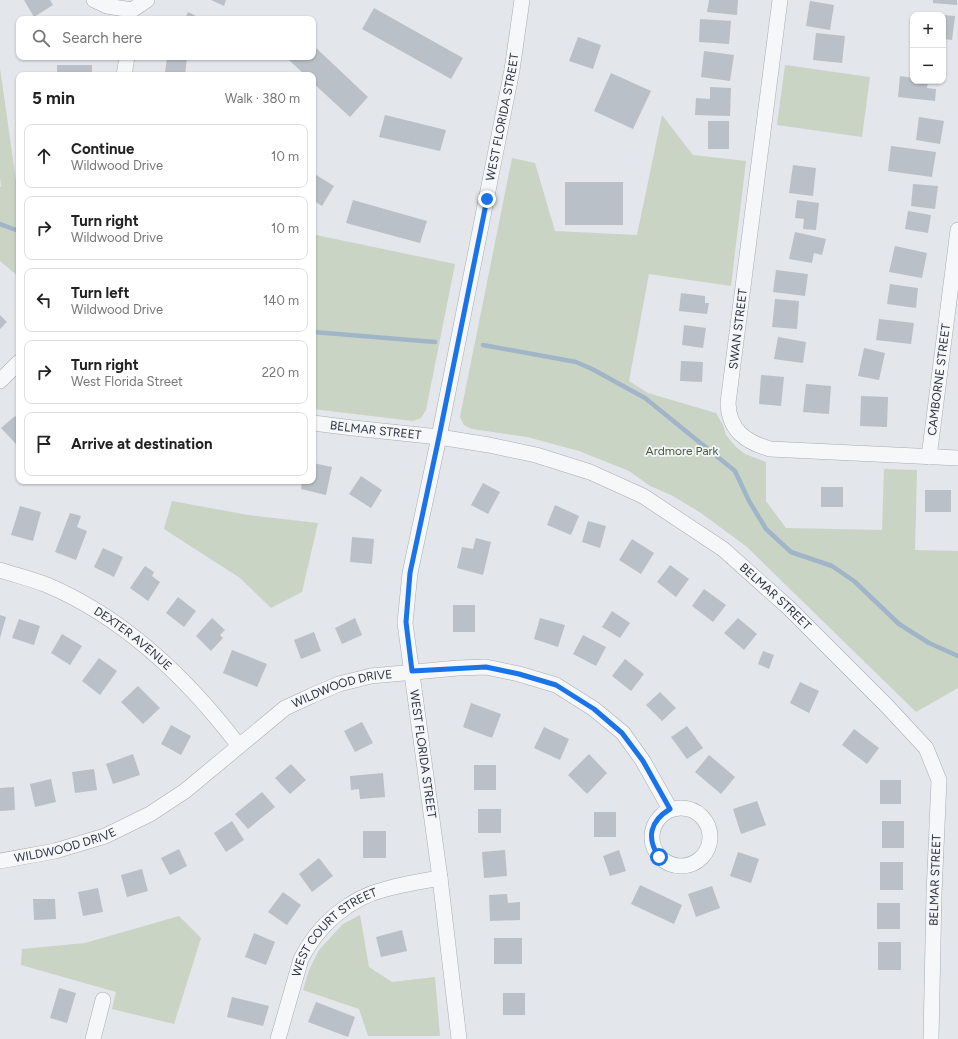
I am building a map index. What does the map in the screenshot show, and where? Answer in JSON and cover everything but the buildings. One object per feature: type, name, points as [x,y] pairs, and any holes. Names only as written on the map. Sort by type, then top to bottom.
[{"type":"street","points":[[94,0],[132,14],[147,0]]},
{"type":"street","name":"WEST FLORIDA STREET","points":[[459,1039],[440,878],[406,622],[410,573],[439,437],[512,70],[522,0]]},
{"type":"street","name":"SWAN STREET","points":[[780,0],[728,403],[728,412],[731,420],[736,429],[750,442],[770,449],[958,458]]},
{"type":"street","points":[[124,72],[126,60]]},
{"type":"street","name":"CAMBORNE STREET","points":[[929,457],[958,230]]},
{"type":"street","points":[[0,381],[16,365]]},
{"type":"street","name":"BELMAR STREET","points":[[316,423],[439,437],[536,455],[590,472],[643,496],[723,550],[789,608],[886,705],[926,748],[939,780],[934,894],[931,1039]]},
{"type":"street","name":"DEXTER AVENUE","points":[[0,570],[46,585],[92,608],[124,629],[156,655],[191,688],[239,746]]},
{"type":"street","name":"WILDWOOD DRIVE","points":[[0,861],[55,851],[105,836],[150,814],[186,791],[285,708],[339,684],[371,676],[412,671],[486,667],[519,674],[556,685],[594,709],[622,733],[643,761],[670,809]]},
{"type":"street","name":"WEST COURT STREET","points":[[278,1039],[301,959],[306,948],[331,919],[342,910],[366,896],[385,889],[440,878]]},
{"type":"street","points":[[93,1039],[103,1000]]},
{"type":"green space","points":[[785,65],[870,77],[862,137],[777,125]]},
{"type":"green space","points":[[0,68],[16,181],[16,274],[0,261]]},
{"type":"green space","name":"Ardmore Park","points":[[662,115],[693,155],[746,161],[731,286],[649,274],[629,381],[648,393],[716,413],[723,425],[726,435],[736,447],[745,454],[766,462],[766,501],[786,528],[882,530],[884,469],[917,470],[915,550],[958,551],[958,688],[916,712],[747,547],[701,513],[671,495],[650,486],[629,471],[579,451],[527,437],[472,429],[464,425],[460,417],[512,158],[535,163],[555,231],[637,235]]},
{"type":"green space","points":[[316,235],[455,264],[426,410],[421,418],[413,421],[316,409]]},
{"type":"green space","points":[[172,501],[248,515],[318,523],[302,592],[271,608],[240,578],[164,529]]},
{"type":"green space","points":[[360,915],[369,967],[392,982],[435,977],[440,1036],[368,1036],[359,1009],[303,990],[309,970],[319,950],[343,924]]},
{"type":"green space","points":[[179,916],[201,938],[174,1024],[112,1009],[116,992],[21,965],[22,949],[85,943]]},
{"type":"waterway","points":[[0,224],[16,230]]},
{"type":"waterway","points":[[316,332],[435,342]]},
{"type":"waterway","points":[[483,345],[576,362],[645,398],[735,471],[749,501],[766,529],[791,552],[832,566],[854,581],[899,624],[929,643],[958,656]]},
{"type":"route","points":[[487,199],[410,573],[406,622],[412,671],[486,667],[519,674],[556,685],[594,709],[622,733],[643,761],[670,809],[662,814],[656,821],[652,830],[651,839],[654,849],[659,857]]}]
